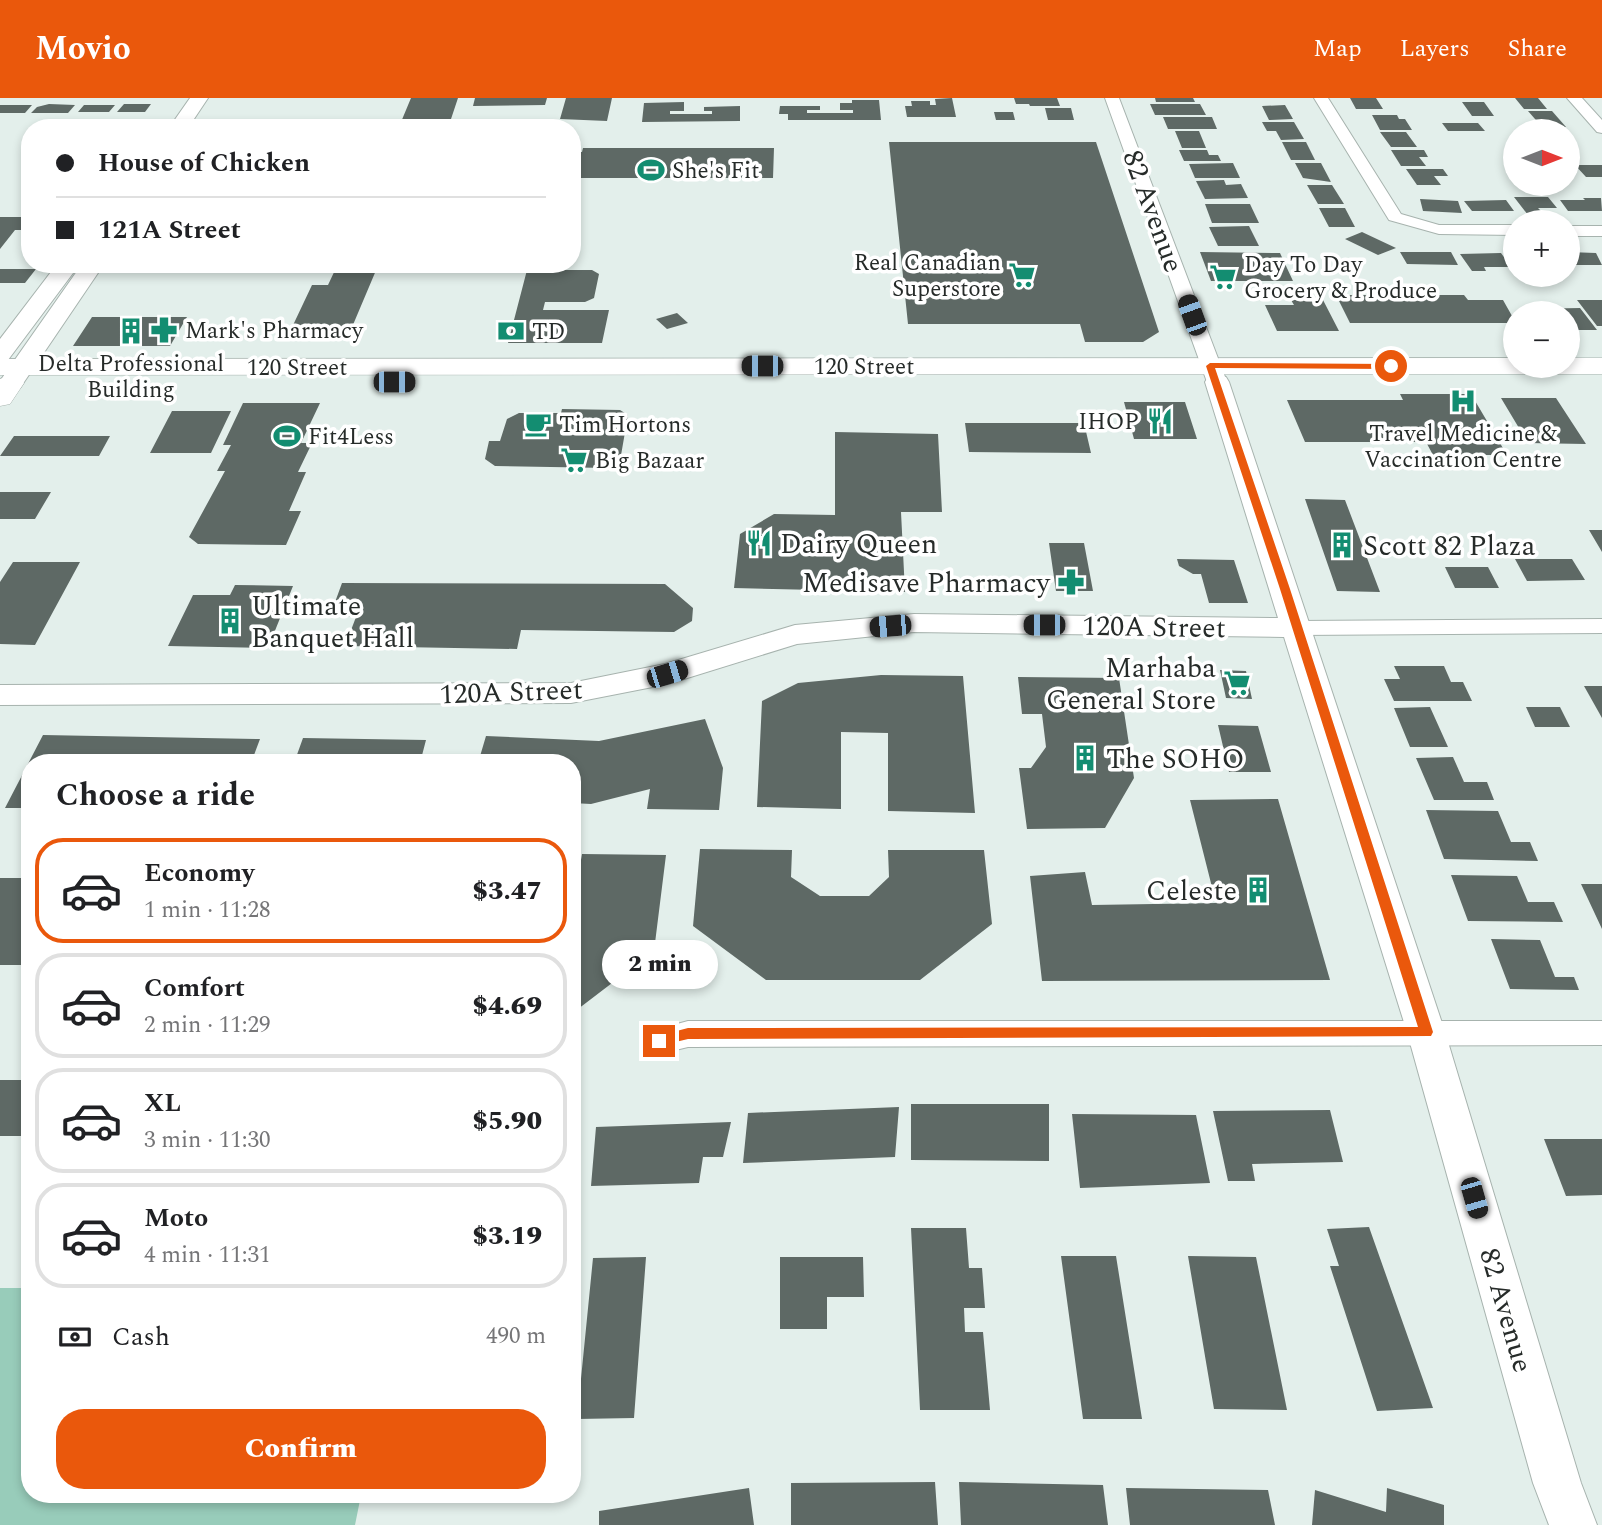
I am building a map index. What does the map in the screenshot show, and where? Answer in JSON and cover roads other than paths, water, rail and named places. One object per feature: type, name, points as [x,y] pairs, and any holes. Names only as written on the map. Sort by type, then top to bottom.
[{"type":"main road","points":[[563,383],[582,377],[614,374],[622,371],[625,366]]},
{"type":"main road","name":"120 Street","points":[[6,375],[720,366],[1602,382]]},
{"type":"main road","points":[[658,382],[660,377],[668,374],[702,373],[720,366]]},
{"type":"main road","name":"120 Street","points":[[6,375],[563,383],[1602,366]]},
{"type":"street","points":[[184,119],[199,98]]},
{"type":"street","name":"82 Avenue","points":[[1112,98],[1214,374],[1297,628],[1426,1032],[1557,1483],[1573,1525]]},
{"type":"street","points":[[1321,98],[1395,217],[1410,225],[1436,230],[1503,230]]},
{"type":"street","points":[[1574,98],[1602,129]]},
{"type":"street","points":[[1580,231],[1602,231]]},
{"type":"street","points":[[6,375],[64,273]]},
{"type":"street","points":[[6,375],[86,273]]},
{"type":"street","name":"120A Street","points":[[0,695],[571,693],[667,674],[795,635],[914,623],[1297,628],[1602,626]]},
{"type":"street","points":[[659,1041],[688,1034],[1602,1033]]},
{"type":"place","name":"She's Fit","points":[[651,170]]},
{"type":"place","name":"Real Canadian Superstore","points":[[1022,275]]},
{"type":"place","name":"Day To Day Grocery & Produce","points":[[1223,277]]},
{"type":"place","name":"Mark's Pharmacy","points":[[164,330]]},
{"type":"place","name":"Delta Professional Building","points":[[131,331]]},
{"type":"place","name":"TD","points":[[511,331]]},
{"type":"place","name":"Travel Medicine & Vaccination Centre","points":[[1463,401]]},
{"type":"place","name":"IHOP","points":[[1160,421]]},
{"type":"place","name":"Tim Hortons","points":[[538,424]]},
{"type":"place","name":"Fit4Less","points":[[287,436]]},
{"type":"place","name":"Big Bazaar","points":[[574,460]]},
{"type":"place","name":"Dairy Queen","points":[[759,543]]},
{"type":"place","name":"Scott 82 Plaza","points":[[1342,545]]},
{"type":"place","name":"Medisave Pharmacy","points":[[1071,582]]},
{"type":"place","name":"Ultimate Banquet Hall","points":[[230,621]]},
{"type":"place","name":"Marhaba General Store","points":[[1237,683]]},
{"type":"place","name":"The SOHO","points":[[1085,758]]},
{"type":"place","name":"Celeste","points":[[1258,890]]}]
